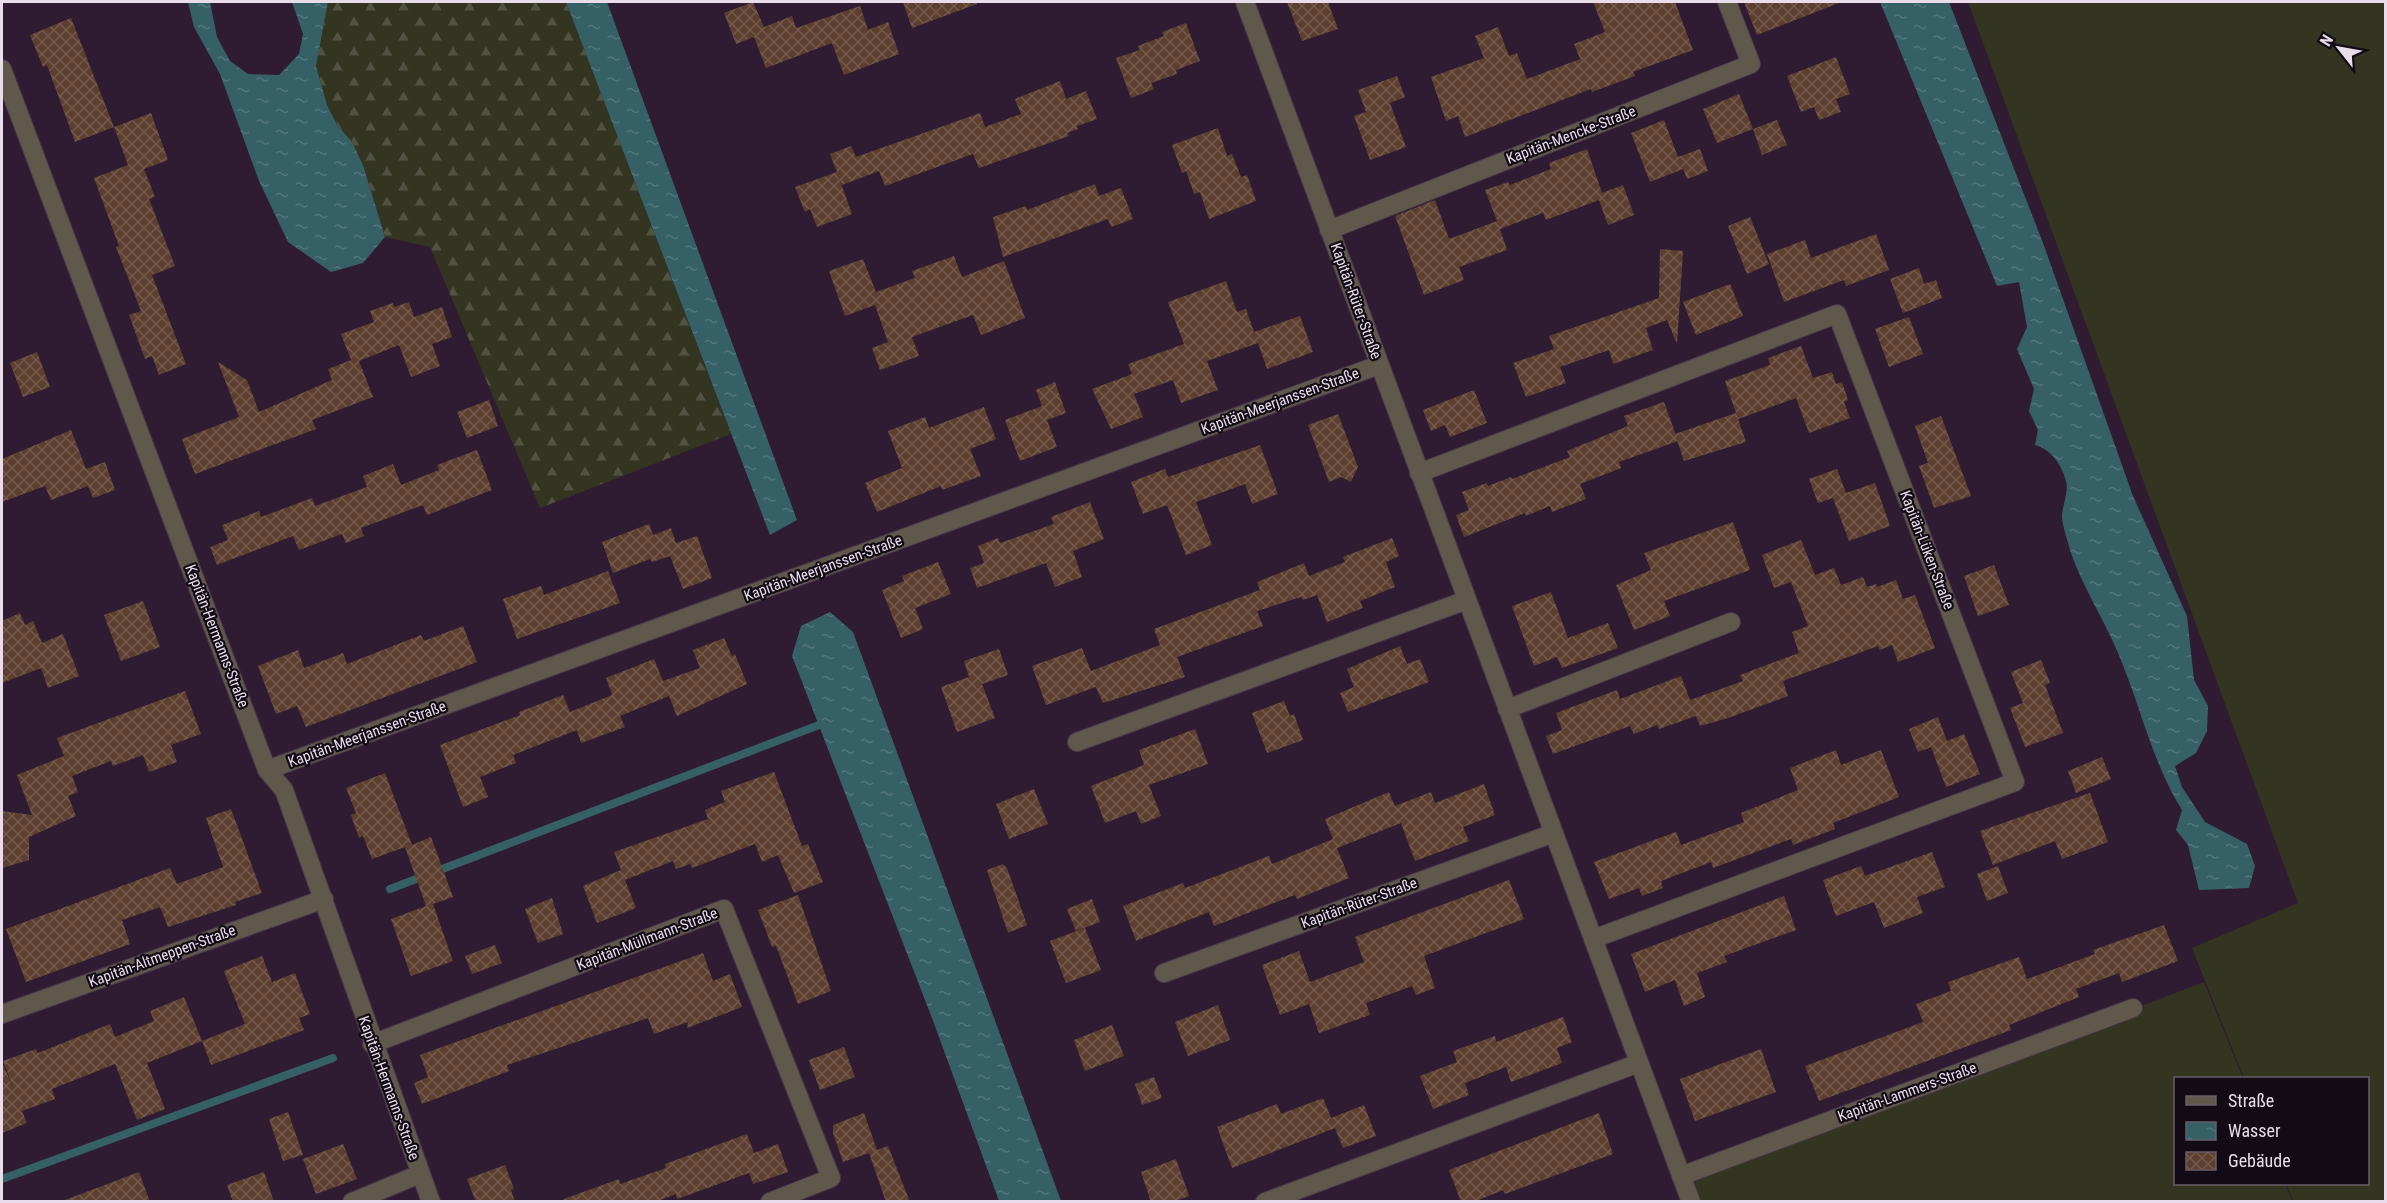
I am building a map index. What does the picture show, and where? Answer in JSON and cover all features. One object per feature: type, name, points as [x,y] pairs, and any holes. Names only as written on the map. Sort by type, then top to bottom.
[{"type":"street","name":"Kapitän-Rüter-Straße","points":[[1245,2],[1691,1202]]},
{"type":"street","name":"Kapitän-Mencke-Straße","points":[[1329,230],[1751,64],[1727,2]]},
{"type":"street","name":"Kapitän-Hermanns-Straße","points":[[2,69],[267,770],[284,790],[324,899],[372,1044],[431,1202]]},
{"type":"street","name":"Kapitän-Lüken-Straße","points":[[1419,473],[1837,314],[2015,782],[1593,939]]},
{"type":"street","name":"Kapitän-Meerjanssen-Straße","points":[[267,770],[1379,365]]},
{"type":"street","points":[[1077,742],[1467,600]]},
{"type":"street","points":[[1507,709],[1731,622]]},
{"type":"street","name":"Kapitän-Rüter-Straße","points":[[1164,973],[1554,833]]},
{"type":"street","name":"Kapitän-Altmeppen-Straße","points":[[2,1014],[324,899]]},
{"type":"street","name":"Kapitän-Müllmann-Straße","points":[[372,1044],[724,909],[831,1178],[770,1202]]},
{"type":"street","name":"Kapitän-Lammers-Straße","points":[[1681,1176],[2133,1008]]},
{"type":"street","points":[[1265,1202],[1639,1063]]},
{"type":"street","points":[[352,1202],[420,1174]]},
{"type":"green space","points":[[328,2],[566,2],[731,434],[540,508],[430,247],[385,237],[363,165],[352,142],[337,125],[327,105],[316,66]]},
{"type":"green space","points":[[1968,2],[2385,2],[2385,1201],[2293,1201],[2286,1185],[2369,1185],[2369,1077],[2244,1077],[2192,948],[2298,903]]},
{"type":"green space","points":[[2204,982],[2243,1077],[2174,1077],[2174,1185],[2285,1185],[2292,1201],[1699,1202],[1694,1187],[1696,1180],[1705,1174]]},
{"type":"water","points":[[188,2],[210,2],[217,37],[230,61],[248,74],[279,75],[299,54],[303,34],[292,2],[328,2],[316,66],[327,105],[337,125],[352,142],[363,165],[385,237],[363,263],[331,272],[288,242],[259,181],[220,74],[194,27]]},
{"type":"water","points":[[566,2],[607,2],[797,520],[770,535]]},
{"type":"water","points":[[1880,2],[1949,2],[2043,243],[2133,496],[2187,616],[2194,680],[2208,706],[2207,731],[2196,753],[2175,766],[2182,787],[2205,822],[2247,844],[2255,866],[2249,888],[2199,890],[2188,845],[2176,830],[2182,810],[2154,753],[2118,653],[2081,579],[2071,553],[2062,517],[2067,490],[2064,475],[2051,454],[2035,445],[2038,430],[2029,411],[2034,389],[2017,349],[2027,327],[2019,282],[1997,286]]},
{"type":"water","points":[[830,612],[853,632],[1061,1201],[999,1201],[932,1018],[792,656],[801,626]]},
{"type":"building","points":[[753,2],[764,27],[792,16],[796,28],[860,6],[868,30],[888,22],[899,54],[844,75],[832,43],[766,68],[754,37],[736,44],[724,13]]},
{"type":"building","points":[[903,2],[977,2],[977,4],[912,28]]},
{"type":"building","points":[[1287,2],[1328,2],[1338,29],[1302,41]]},
{"type":"building","points":[[1593,2],[1675,2],[1693,50],[1633,72],[1635,76],[1592,92],[1591,89],[1465,137],[1458,116],[1446,121],[1431,77],[1484,58],[1475,36],[1498,27],[1509,56],[1517,53],[1527,79],[1580,59],[1574,44],[1605,32]]},
{"type":"building","points":[[1744,2],[1839,2],[1839,3],[1757,35]]},
{"type":"building","points":[[71,18],[114,127],[75,142],[47,65],[43,67],[30,35]]},
{"type":"building","points":[[1186,23],[1200,61],[1176,70],[1177,74],[1151,83],[1154,89],[1131,98],[1116,58],[1140,50],[1138,46],[1164,36],[1162,32]]},
{"type":"building","points":[[1836,57],[1850,94],[1836,99],[1841,112],[1819,120],[1814,107],[1801,112],[1787,76]]},
{"type":"building","points":[[1397,76],[1405,97],[1390,103],[1406,147],[1370,160],[1354,116],[1366,112],[1358,90]]},
{"type":"building","points":[[1060,81],[1066,99],[1086,91],[1097,119],[1077,126],[1078,129],[1067,133],[1069,136],[979,168],[973,154],[885,186],[879,171],[842,185],[830,154],[851,146],[856,157],[980,113],[985,127],[1021,114],[1015,99]]},
{"type":"building","points":[[1739,94],[1753,129],[1717,143],[1703,109]]},
{"type":"building","points":[[151,113],[168,160],[144,169],[155,197],[149,199],[175,266],[152,275],[186,364],[159,375],[152,356],[145,359],[129,315],[141,311],[116,247],[119,246],[94,178],[128,165],[114,127]]},
{"type":"building","points":[[1664,120],[1678,157],[1700,149],[1708,171],[1687,179],[1681,163],[1683,169],[1650,182],[1631,133]]},
{"type":"building","points":[[1777,120],[1787,145],[1762,155],[1753,129]]},
{"type":"building","points":[[1218,128],[1227,156],[1232,154],[1241,177],[1247,175],[1256,201],[1209,219],[1200,192],[1194,194],[1186,171],[1182,173],[1172,145]]},
{"type":"building","points":[[1587,149],[1602,193],[1623,185],[1634,215],[1608,225],[1599,200],[1546,220],[1543,213],[1500,229],[1507,250],[1459,267],[1464,280],[1424,295],[1395,216],[1435,200],[1449,239],[1497,221],[1485,190],[1508,182],[1510,185],[1551,169],[1549,163]]},
{"type":"building","points":[[837,172],[852,214],[817,227],[810,209],[805,212],[795,187]]},
{"type":"building","points":[[1095,184],[1099,196],[1121,188],[1133,219],[1111,227],[1108,219],[1003,257],[993,217],[1026,206],[1027,210]]},
{"type":"building","points":[[1750,217],[1769,264],[1747,274],[1728,226]]},
{"type":"building","points":[[1876,234],[1889,270],[1846,286],[1844,280],[1784,302],[1767,254],[1805,240],[1811,258]]},
{"type":"building","points":[[1660,249],[1683,251],[1677,344],[1667,320],[1646,328],[1653,350],[1613,364],[1609,350],[1560,367],[1566,383],[1526,397],[1513,363],[1554,349],[1549,336],[1659,298]]},
{"type":"building","points":[[954,256],[962,277],[1004,261],[1025,318],[981,335],[973,315],[912,337],[919,356],[880,370],[872,348],[888,342],[875,305],[845,316],[829,271],[863,259],[876,292],[915,278],[912,271]]},
{"type":"building","points":[[1919,268],[1924,284],[1936,280],[1942,298],[1903,313],[1890,279]]},
{"type":"building","points":[[1226,281],[1237,312],[1246,309],[1254,332],[1300,316],[1313,352],[1267,369],[1258,343],[1207,361],[1218,390],[1181,403],[1173,380],[1134,394],[1143,417],[1111,429],[1092,389],[1132,374],[1128,364],[1184,344],[1168,302]]},
{"type":"building","points":[[1730,284],[1743,316],[1696,335],[1683,302]]},
{"type":"building","points":[[409,302],[414,317],[442,307],[452,337],[432,344],[440,366],[411,377],[399,345],[359,361],[373,397],[312,420],[316,429],[195,474],[182,439],[239,417],[218,362],[247,380],[259,412],[332,380],[328,369],[351,360],[341,334],[374,322],[370,311],[393,303],[394,307]]},
{"type":"building","points":[[1909,317],[1923,354],[1889,367],[1875,329]]},
{"type":"building","points":[[1801,346],[1813,378],[1832,372],[1836,384],[1842,382],[1848,400],[1844,402],[1850,418],[1809,433],[1796,398],[1738,419],[1725,381],[1770,365],[1768,358]]},
{"type":"building","points":[[37,352],[50,387],[23,397],[10,363]]},
{"type":"building","points":[[1055,382],[1066,413],[1047,420],[1057,447],[1020,461],[1005,420],[1042,406],[1036,390]]},
{"type":"building","points":[[1474,390],[1487,423],[1450,437],[1445,425],[1431,431],[1423,410]]},
{"type":"building","points":[[489,400],[498,426],[467,438],[457,412]]},
{"type":"building","points":[[1664,402],[1678,441],[1619,462],[1621,468],[1580,484],[1586,499],[1552,512],[1550,506],[1526,516],[1525,513],[1464,537],[1456,515],[1469,510],[1462,492],[1487,483],[1488,486],[1511,477],[1512,479],[1570,457],[1567,451],[1628,426],[1624,416]]},
{"type":"building","points":[[984,407],[996,439],[970,449],[981,476],[942,490],[941,486],[877,512],[865,483],[902,468],[888,431],[925,417],[929,428]]},
{"type":"building","points":[[1736,413],[1746,442],[1684,461],[1675,434]]},
{"type":"building","points":[[1338,414],[1358,467],[1351,482],[1341,477],[1329,482],[1308,425]]},
{"type":"building","points":[[1941,416],[1971,496],[1934,508],[1919,466],[1928,463],[1915,426]]},
{"type":"building","points":[[71,430],[86,469],[105,462],[115,490],[93,498],[88,486],[51,500],[45,486],[2,502],[2,459]]},
{"type":"building","points":[[1260,445],[1278,494],[1252,504],[1245,484],[1196,502],[1212,545],[1186,555],[1167,505],[1143,514],[1131,482],[1165,469],[1168,477]]},
{"type":"building","points":[[477,450],[492,490],[427,515],[423,505],[361,528],[364,536],[346,543],[342,534],[299,550],[293,536],[217,565],[210,547],[228,540],[222,525],[259,511],[261,517],[312,498],[315,506],[367,487],[363,476],[393,464],[401,485],[439,470],[437,465]]},
{"type":"building","points":[[1837,469],[1846,493],[1875,483],[1890,526],[1849,541],[1833,498],[1818,503],[1809,479]]},
{"type":"building","points":[[1090,502],[1104,539],[1073,551],[1082,577],[1055,587],[1046,563],[977,588],[970,568],[984,563],[978,546],[998,538],[1000,543],[1054,524],[1051,517]]},
{"type":"building","points":[[1733,522],[1750,570],[1664,601],[1670,616],[1634,630],[1616,585],[1651,570],[1644,553]]},
{"type":"building","points":[[649,524],[653,535],[671,528],[676,543],[697,536],[712,578],[683,589],[670,556],[652,562],[650,559],[613,573],[602,542]]},
{"type":"building","points":[[1392,538],[1399,556],[1386,562],[1395,587],[1360,601],[1363,608],[1327,622],[1317,595],[1303,600],[1301,597],[1257,611],[1263,626],[1177,657],[1185,677],[1103,703],[1096,687],[1046,705],[1032,666],[1082,648],[1091,671],[1160,645],[1154,629],[1260,590],[1257,582],[1304,563],[1309,576],[1345,562],[1343,557]]},
{"type":"building","points":[[1801,540],[1815,575],[1834,568],[1841,585],[1863,577],[1867,587],[1876,584],[1877,587],[1896,580],[1903,599],[1915,595],[1935,648],[1898,662],[1892,645],[1880,650],[1878,646],[1783,681],[1788,696],[1728,718],[1700,726],[1696,716],[1659,729],[1657,725],[1634,734],[1630,726],[1553,754],[1546,736],[1562,730],[1556,713],[1617,690],[1620,699],[1681,676],[1690,700],[1743,681],[1740,675],[1799,653],[1792,632],[1808,626],[1791,582],[1774,588],[1762,555]]},
{"type":"building","points":[[938,562],[951,594],[915,608],[923,629],[901,638],[882,590],[904,581],[902,576]]},
{"type":"building","points":[[1994,565],[2009,605],[1978,616],[1964,576]]},
{"type":"building","points":[[608,571],[620,603],[517,639],[503,599],[541,586],[544,595]]},
{"type":"building","points":[[1551,592],[1568,638],[1608,623],[1618,648],[1562,668],[1557,657],[1534,666],[1512,606]]},
{"type":"building","points":[[143,601],[160,647],[121,661],[104,615]]},
{"type":"building","points":[[20,613],[25,625],[33,621],[42,643],[63,634],[79,676],[48,688],[41,668],[2,683],[2,621]]},
{"type":"building","points":[[463,626],[477,662],[306,727],[297,706],[276,714],[258,666],[298,650],[304,668],[343,653],[347,664],[421,635],[424,641]]},
{"type":"building","points":[[724,638],[732,656],[735,654],[747,684],[677,716],[669,696],[620,716],[625,727],[581,743],[577,730],[513,755],[516,763],[480,777],[488,797],[463,807],[440,745],[520,715],[519,712],[563,695],[570,712],[612,695],[606,678],[654,659],[663,681],[700,668],[693,650]]},
{"type":"building","points":[[1400,646],[1407,664],[1420,659],[1429,682],[1348,712],[1340,693],[1354,687],[1347,669]]},
{"type":"building","points":[[999,649],[1008,675],[982,684],[995,718],[957,732],[941,687],[969,677],[964,661]]},
{"type":"building","points":[[2041,660],[2050,683],[2045,685],[2063,733],[2025,747],[2010,708],[2023,703],[2011,672]]},
{"type":"building","points":[[185,691],[201,734],[171,745],[177,762],[149,772],[143,755],[113,766],[111,761],[72,776],[78,792],[68,796],[76,816],[29,837],[29,860],[2,868],[2,811],[32,815],[17,775],[64,756],[57,738]]},
{"type":"building","points":[[1284,701],[1290,716],[1294,714],[1303,740],[1267,753],[1252,713]]},
{"type":"building","points":[[1938,717],[1947,741],[1964,734],[1980,774],[1946,787],[1931,747],[1918,752],[1909,729]]},
{"type":"building","points":[[1195,729],[1208,764],[1149,785],[1161,816],[1141,824],[1136,811],[1105,823],[1091,786],[1144,765],[1139,750]]},
{"type":"building","points":[[1836,750],[1841,765],[1881,750],[1899,797],[1833,823],[1835,829],[1793,845],[1791,839],[1713,868],[1711,862],[1661,881],[1663,888],[1642,896],[1639,888],[1609,899],[1594,862],[1676,832],[1681,845],[1744,822],[1741,813],[1798,790],[1790,768]]},
{"type":"building","points":[[2102,757],[2111,779],[2076,793],[2068,771]]},
{"type":"building","points":[[774,772],[802,846],[808,844],[823,882],[794,893],[778,855],[762,862],[755,844],[692,868],[690,864],[676,869],[673,861],[625,880],[636,908],[597,923],[583,886],[621,870],[614,852],[708,819],[705,810],[725,802],[721,791]]},
{"type":"building","points":[[385,773],[412,845],[431,837],[453,897],[433,904],[453,961],[411,976],[391,919],[426,906],[405,847],[372,859],[363,836],[359,838],[351,815],[356,813],[346,788]]},
{"type":"building","points":[[1484,784],[1495,815],[1463,827],[1469,841],[1415,861],[1401,823],[1337,848],[1349,878],[1297,899],[1295,895],[1214,926],[1209,912],[1136,941],[1123,906],[1183,883],[1185,888],[1269,856],[1272,864],[1333,839],[1325,819],[1389,792],[1395,806],[1431,792],[1435,803]]},
{"type":"building","points":[[1034,789],[1048,824],[1009,839],[996,804]]},
{"type":"building","points":[[2090,793],[2108,842],[2062,859],[2055,841],[1993,865],[1980,831]]},
{"type":"building","points":[[231,809],[262,893],[235,902],[236,905],[168,927],[160,907],[122,920],[130,944],[26,982],[6,929],[170,868],[177,884],[223,867],[206,818]]},
{"type":"building","points":[[1932,852],[1945,887],[1917,897],[1923,913],[1884,928],[1874,902],[1836,916],[1823,880],[1861,866],[1865,876]]},
{"type":"building","points":[[1003,864],[1007,868],[1027,925],[1008,933],[987,870]]},
{"type":"building","points":[[1998,866],[2008,893],[1987,901],[1977,874]]},
{"type":"building","points":[[1509,880],[1524,919],[1424,956],[1435,988],[1416,995],[1412,986],[1366,1003],[1370,1015],[1319,1033],[1309,1004],[1280,1015],[1262,965],[1299,951],[1310,982],[1364,962],[1355,937]]},
{"type":"building","points":[[798,895],[831,991],[798,1004],[776,946],[772,947],[758,910]]},
{"type":"building","points":[[1784,896],[1796,930],[1724,956],[1727,962],[1697,973],[1705,997],[1684,1006],[1675,980],[1645,992],[1631,954]]},
{"type":"building","points":[[552,898],[563,934],[538,943],[525,909]]},
{"type":"building","points":[[1092,899],[1100,922],[1076,931],[1067,909]]},
{"type":"building","points":[[2164,925],[2178,961],[2122,982],[2119,973],[2076,989],[2079,997],[2009,1025],[2011,1030],[1819,1101],[1805,1066],[1923,1022],[1916,1004],[1951,991],[1948,982],[2019,957],[2027,979],[2095,954],[2093,950]]},
{"type":"building","points":[[1085,928],[1101,970],[1066,983],[1050,941]]},
{"type":"building","points":[[495,945],[502,963],[472,974],[465,956]]},
{"type":"building","points":[[703,953],[713,981],[730,974],[742,1007],[687,1028],[688,1022],[654,1034],[648,1018],[507,1065],[509,1071],[422,1104],[414,1083],[428,1077],[420,1055]]},
{"type":"building","points":[[262,956],[272,982],[295,973],[310,1014],[299,1018],[304,1030],[211,1065],[202,1041],[245,1024],[224,971]]},
{"type":"building","points":[[184,997],[202,1041],[147,1063],[165,1109],[137,1120],[115,1064],[52,1089],[55,1099],[22,1111],[27,1123],[2,1133],[2,1062],[15,1092],[3,1061],[36,1049],[38,1053],[110,1024],[115,1037],[154,1021],[150,1011]]},
{"type":"building","points":[[1218,1005],[1230,1040],[1188,1056],[1175,1022]]},
{"type":"building","points":[[1563,1017],[1572,1042],[1557,1048],[1562,1063],[1511,1082],[1506,1067],[1465,1083],[1469,1095],[1433,1109],[1420,1076],[1457,1062],[1453,1051],[1495,1036],[1496,1042]]},
{"type":"building","points":[[1112,1025],[1124,1056],[1085,1071],[1074,1040]]},
{"type":"building","points":[[844,1047],[855,1077],[820,1090],[809,1060]]},
{"type":"building","points":[[1761,1049],[1776,1092],[1695,1121],[1680,1079]]},
{"type":"building","points":[[1154,1077],[1162,1098],[1142,1105],[1135,1084]]},
{"type":"building","points":[[1323,1098],[1331,1118],[1364,1105],[1376,1136],[1343,1148],[1335,1128],[1232,1168],[1217,1127],[1277,1104],[1281,1114]]},
{"type":"building","points":[[288,1112],[303,1155],[283,1161],[269,1119]]},
{"type":"building","points":[[864,1113],[877,1150],[888,1146],[910,1202],[886,1202],[869,1153],[843,1162],[833,1133],[833,1125]]},
{"type":"building","points":[[1599,1113],[1613,1154],[1505,1194],[1503,1190],[1474,1202],[1461,1202],[1449,1170]]},
{"type":"building","points":[[747,1134],[754,1153],[778,1144],[788,1172],[753,1184],[749,1173],[677,1199],[676,1194],[655,1202],[564,1202],[564,1199],[619,1179],[620,1184],[666,1168],[665,1164]]},
{"type":"building","points":[[343,1144],[357,1179],[316,1194],[303,1159]]},
{"type":"building","points":[[1176,1159],[1189,1196],[1173,1202],[1151,1202],[1141,1172]]},
{"type":"building","points":[[505,1165],[514,1189],[511,1190],[515,1202],[476,1202],[467,1179]]},
{"type":"building","points":[[139,1172],[150,1202],[65,1202],[65,1200]]},
{"type":"building","points":[[264,1172],[274,1202],[233,1202],[227,1185]]},
{"type":"waterway","points":[[390,889],[819,725]]},
{"type":"waterway","points":[[2,1179],[333,1058]]}]
